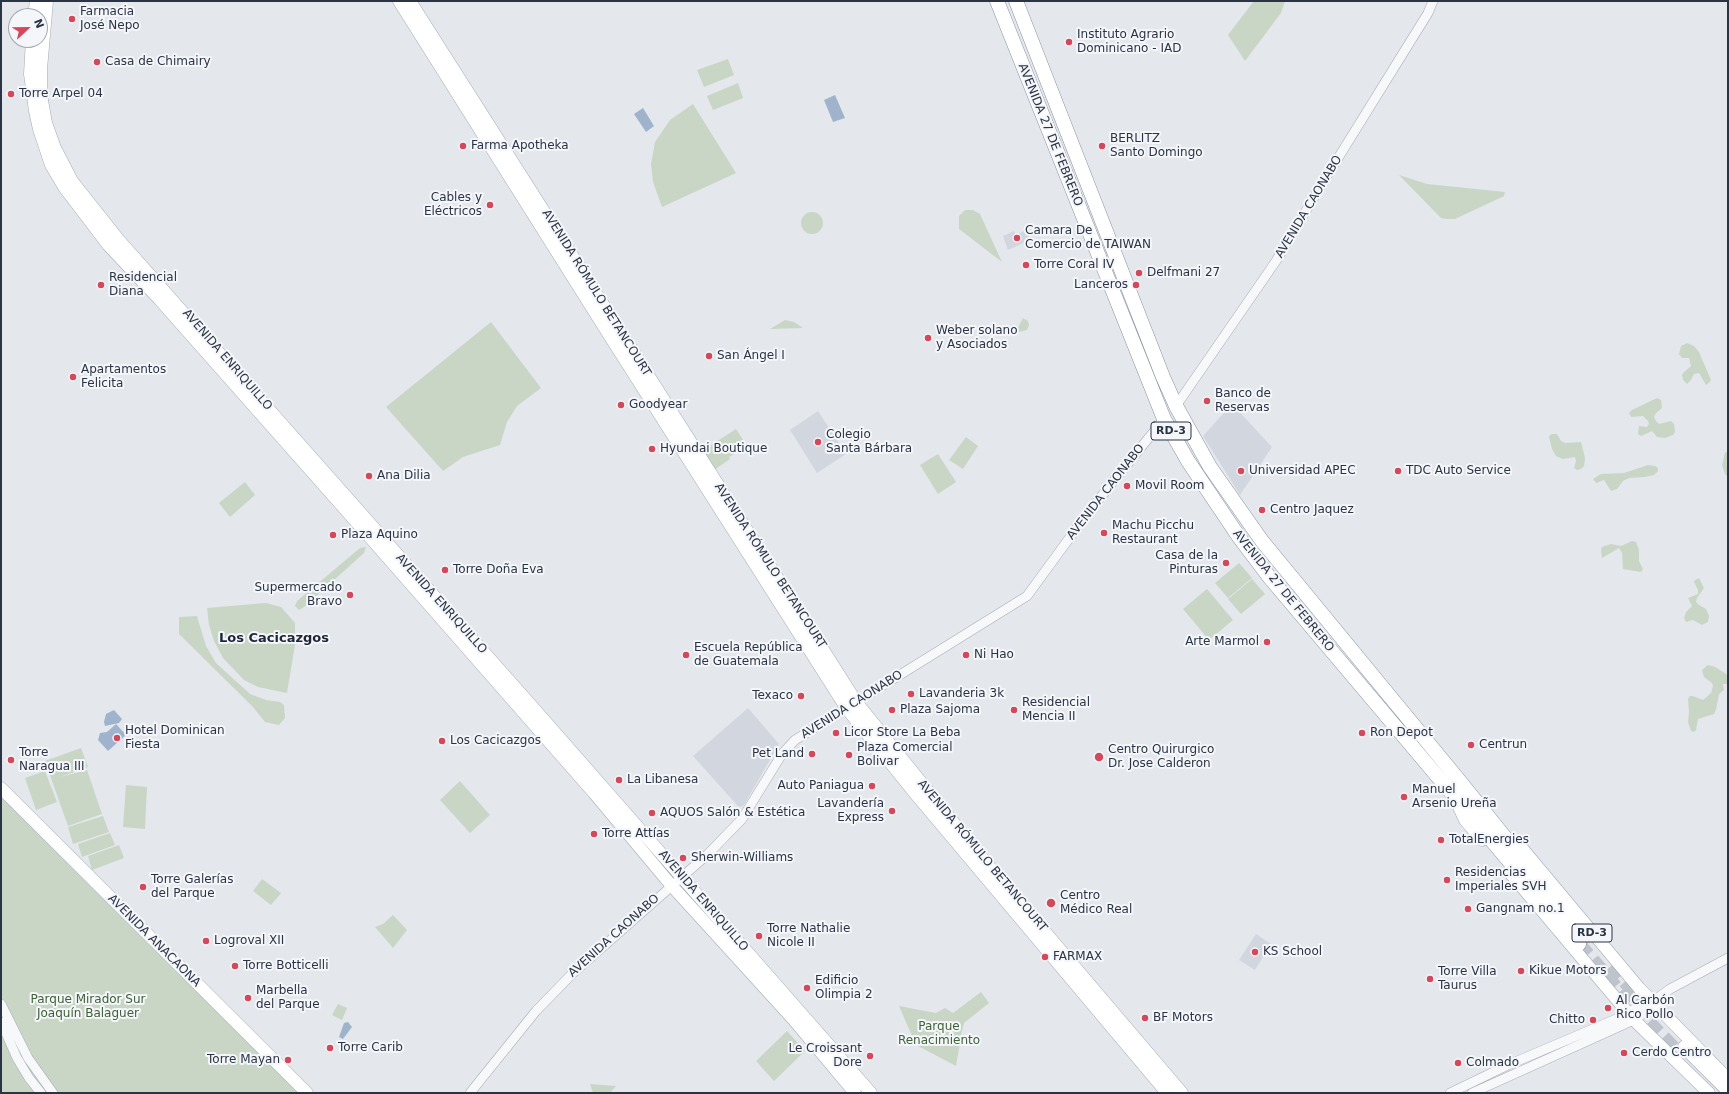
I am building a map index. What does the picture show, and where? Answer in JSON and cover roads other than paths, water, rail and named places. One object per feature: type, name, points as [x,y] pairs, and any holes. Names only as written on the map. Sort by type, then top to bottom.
[{"type":"highway","name":"AVENIDA 27 DE FEBRERO","points":[[997,1],[1164,419],[1206,490],[1270,578],[1454,796]]},
{"type":"highway","name":"AVENIDA 27 DE FEBRERO","points":[[1016,1],[1124,280],[1176,406],[1210,467],[1262,541],[1462,784]]},
{"type":"highway","points":[[1057,153],[1063,142],[1069,141],[1071,144]]},
{"type":"highway","name":"RD-3","points":[[1454,796],[1583,942],[1462,784]]},
{"type":"highway","points":[[1719,1093],[1682,1050],[1728,1090]]},
{"type":"main road","name":"AVENIDA ENRIQUILLO","points":[[47,1],[41,69],[41,94],[46,122],[61,162],[72,181],[86,200],[374,542],[598,790],[681,876],[871,1093]]},
{"type":"main road","name":"AVENIDA RÓMULO BETANCOURT","points":[[399,1],[611,338],[852,706],[913,791],[1167,1093]]},
{"type":"main road","name":"AVENIDA RÓMULO BETANCOURT","points":[[410,1],[852,706],[1182,1093]]},
{"type":"main road","name":"AVENIDA ENRIQUILLO","points":[[32,48],[30,74],[39,129],[51,165],[64,187],[109,246],[229,371]]},
{"type":"main road","name":"AVENIDA 27 DE FEBRERO","points":[[1462,784],[1476,792],[1577,915],[1652,1002],[1728,1079]]},
{"type":"main road","name":"AVENIDA ANACAONA","points":[[1,788],[307,1093]]},
{"type":"main road","name":"AVENIDA ENRIQUILLO","points":[[598,790],[671,885],[793,1019],[855,1093]]},
{"type":"main road","name":"AVENIDA 27 DE FEBRERO","points":[[1454,796],[1465,820],[1631,1017],[1709,1093]]},
{"type":"street","name":"AVENIDA CAONABO","points":[[1176,406],[1276,261],[1428,13],[1433,1]]},
{"type":"street","name":"AVENIDA CAONABO","points":[[470,1093],[541,1005],[572,974],[681,876],[708,854],[742,819],[782,754],[790,745],[805,733],[852,706],[1027,596],[1087,514],[1164,419]]},
{"type":"street","points":[[1472,1093],[1631,1017],[1640,1005],[1652,1002],[1670,989],[1728,958]]},
{"type":"street","points":[[1,1004],[28,1058],[53,1093]]},
{"type":"street","points":[[1450,1093],[1522,1059],[1631,1017]]},
{"type":"street","points":[[1,1022],[17,1058],[29,1078],[41,1093]]},
{"type":"water","points":[[835,95],[845,118],[833,122],[824,100]]},
{"type":"water","points":[[643,108],[654,126],[646,132],[634,114]]},
{"type":"water","points":[[114,710],[122,719],[119,723],[105,726],[104,722],[106,714]]},
{"type":"water","points":[[116,724],[126,735],[108,751],[98,740],[100,733],[107,732]]},
{"type":"water","points":[[348,1022],[352,1027],[343,1039],[339,1037],[344,1023]]},
{"type":"tunnel","points":[[1579,944],[1626,999],[1679,1053]]},
{"type":"tunnel","points":[[1611,966],[1650,1010]]},
{"type":"place","name":"Farmacia José Nepo","points":[[72,19]]},
{"type":"place","name":"Instituto Agrario Dominicano - IAD","points":[[1069,42]]},
{"type":"place","name":"Casa de Chimairy","points":[[97,62]]},
{"type":"place","name":"Torre Arpel 04","points":[[11,94]]},
{"type":"place","name":"Farma Apotheka","points":[[463,146]]},
{"type":"place","name":"BERLITZ Santo Domingo","points":[[1102,146]]},
{"type":"place","name":"Cables y Eléctricos","points":[[490,205]]},
{"type":"place","name":"Camara De Comercio de TAIWAN","points":[[1017,238]]},
{"type":"place","name":"Torre Coral IV","points":[[1026,265]]},
{"type":"place","name":"Delfmani 27","points":[[1139,273]]},
{"type":"place","name":"Residencial Diana","points":[[101,285]]},
{"type":"place","name":"Lanceros","points":[[1136,285]]},
{"type":"place","name":"Weber solano y Asociados","points":[[928,338]]},
{"type":"place","name":"San Ángel I","points":[[709,356]]},
{"type":"place","name":"Apartamentos Felicita","points":[[73,377]]},
{"type":"place","name":"Banco de Reservas","points":[[1207,401]]},
{"type":"place","name":"Goodyear","points":[[621,405]]},
{"type":"place","name":"Colegio Santa Bárbara","points":[[818,442]]},
{"type":"place","name":"Hyundai Boutique","points":[[652,449]]},
{"type":"place","name":"Universidad APEC","points":[[1241,471]]},
{"type":"place","name":"TDC Auto Service","points":[[1398,471]]},
{"type":"place","name":"Ana Dilia","points":[[369,476]]},
{"type":"place","name":"Movil Room","points":[[1127,486]]},
{"type":"place","name":"Centro Jaquez","points":[[1262,510]]},
{"type":"place","name":"Machu Picchu Restaurant","points":[[1104,533]]},
{"type":"place","name":"Plaza Aquino","points":[[333,535]]},
{"type":"place","name":"Casa de la Pinturas","points":[[1226,563]]},
{"type":"place","name":"Torre Doña Eva","points":[[445,570]]},
{"type":"place","name":"Supermercado Bravo","points":[[350,595]]},
{"type":"place","name":"Arte Marmol","points":[[1267,642]]},
{"type":"place","name":"Escuela República de Guatemala","points":[[686,655]]},
{"type":"place","name":"Ni Hao","points":[[966,655]]},
{"type":"place","name":"Lavanderia 3k","points":[[911,694]]},
{"type":"place","name":"Texaco","points":[[801,696]]},
{"type":"place","name":"Plaza Sajoma","points":[[892,710]]},
{"type":"place","name":"Residencial Mencia II","points":[[1014,710]]},
{"type":"place","name":"Licor Store La Beba","points":[[836,733]]},
{"type":"place","name":"Ron Depot","points":[[1362,733]]},
{"type":"place","name":"Hotel Dominican Fiesta","points":[[117,738]]},
{"type":"place","name":"Los Cacicazgos","points":[[442,741]]},
{"type":"place","name":"Centrun","points":[[1471,745]]},
{"type":"place","name":"Pet Land","points":[[812,754]]},
{"type":"place","name":"Plaza Comercial Bolivar","points":[[849,755]]},
{"type":"place","name":"Centro Quirurgico Dr. Jose Calderon","points":[[1099,757]]},
{"type":"place","name":"Torre Naragua III","points":[[11,760]]},
{"type":"place","name":"La Libanesa","points":[[619,780]]},
{"type":"place","name":"Auto Paniagua","points":[[872,786]]},
{"type":"place","name":"Manuel Arsenio Ureña","points":[[1404,797]]},
{"type":"place","name":"Lavandería Express","points":[[892,811]]},
{"type":"place","name":"AQUOS Salón & Estética","points":[[652,813]]},
{"type":"place","name":"Torre Attías","points":[[594,834]]},
{"type":"place","name":"TotalEnergies","points":[[1441,840]]},
{"type":"place","name":"Sherwin-Williams","points":[[683,858]]},
{"type":"place","name":"Residencias Imperiales SVH","points":[[1447,880]]},
{"type":"place","name":"Torre Galerías del Parque","points":[[143,887]]},
{"type":"place","name":"Centro Médico Real","points":[[1051,903]]},
{"type":"place","name":"Gangnam no.1","points":[[1468,909]]},
{"type":"place","name":"Torre Nathalie Nicole II","points":[[759,936]]},
{"type":"place","name":"Logroval XII","points":[[206,941]]},
{"type":"place","name":"KS School","points":[[1255,952]]},
{"type":"place","name":"FARMAX","points":[[1045,957]]},
{"type":"place","name":"Torre Botticelli","points":[[235,966]]},
{"type":"place","name":"Kikue Motors","points":[[1521,971]]},
{"type":"place","name":"Torre Villa Taurus","points":[[1430,979]]},
{"type":"place","name":"Edificio Olimpia 2","points":[[807,988]]},
{"type":"place","name":"Marbella del Parque","points":[[248,998]]},
{"type":"place","name":"Al Carbón Rico Pollo","points":[[1608,1008]]},
{"type":"place","name":"BF Motors","points":[[1145,1018]]},
{"type":"place","name":"Chitto","points":[[1593,1020]]},
{"type":"place","name":"Torre Carib","points":[[330,1048]]},
{"type":"place","name":"Cerdo Centro","points":[[1624,1053]]},
{"type":"place","name":"Le Croissant Dore","points":[[870,1056]]},
{"type":"place","name":"Torre Mayan","points":[[288,1060]]},
{"type":"place","name":"Colmado","points":[[1458,1063]]},
{"type":"district","name":"Los Cacicazgos","points":[[274,639]]},
{"type":"park label","name":"Parque Mirador Sur Joaquín Balaguer","points":[[88,1007]]},
{"type":"park label","name":"Parque Renacimiento","points":[[939,1034]]}]
